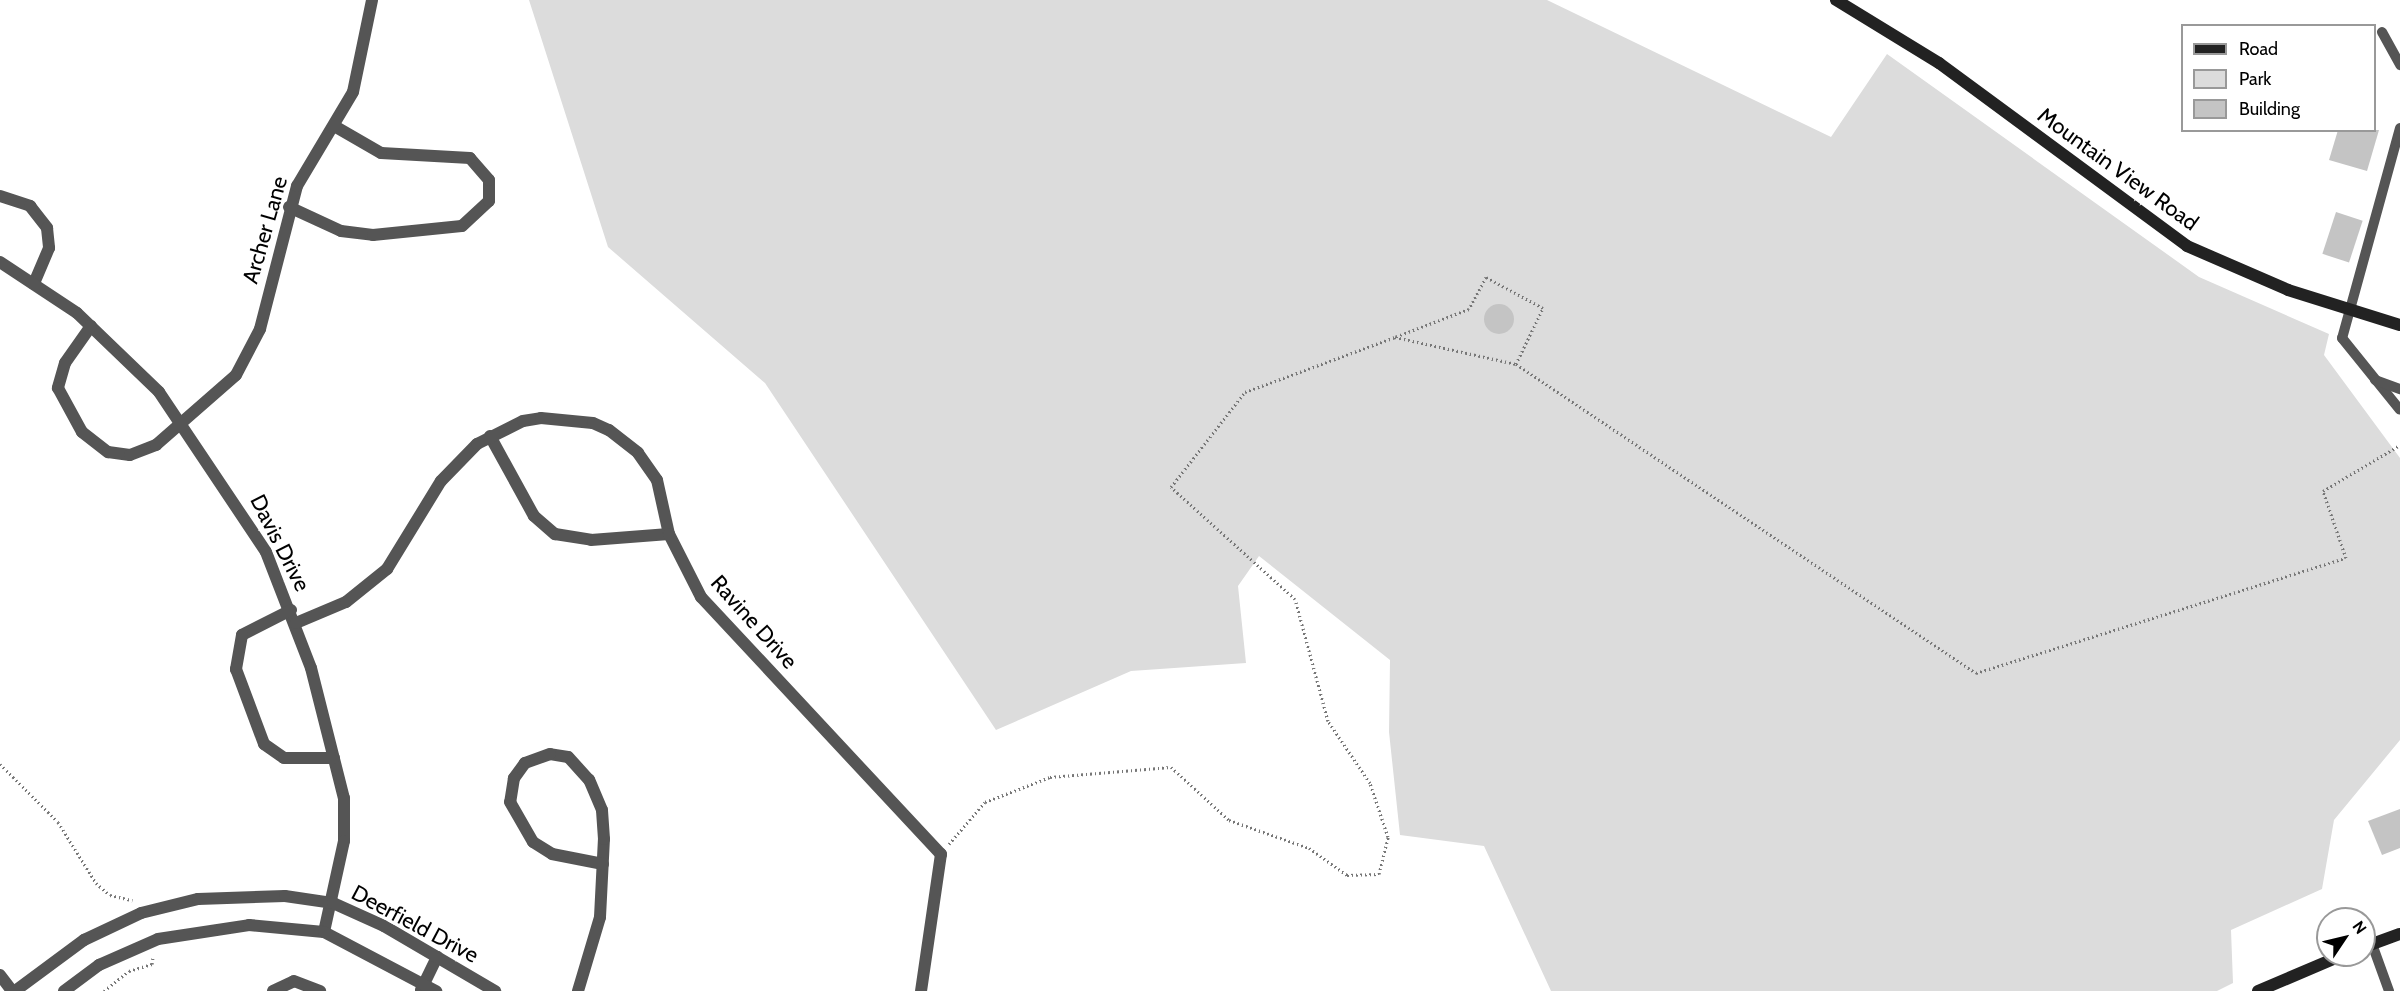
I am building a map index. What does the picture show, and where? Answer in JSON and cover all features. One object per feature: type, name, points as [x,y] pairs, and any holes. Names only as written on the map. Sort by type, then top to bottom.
[{"type":"street","name":"Archer Lane","points":[[91,326],[65,363],[58,388],[82,432],[108,452],[130,455],[156,445],[184,424],[244,363],[260,329],[290,207],[307,165],[336,127],[353,92],[372,0]]},
{"type":"street","name":"Mountain View Road","points":[[1836,0],[1939,63],[2163,232],[2225,265],[2349,310],[2400,325]]},
{"type":"street","points":[[290,207],[341,231],[373,235],[462,226],[489,201],[489,180],[470,158],[381,153],[336,127]]},
{"type":"street","points":[[0,196],[30,206],[47,228],[49,248],[34,284]]},
{"type":"street","name":"Davis Drive","points":[[0,262],[91,326],[131,362],[184,424],[266,552],[296,623],[334,758],[346,822],[324,932]]},
{"type":"street","name":"Ravine Drive","points":[[296,623],[346,602],[387,569],[441,481],[490,436],[541,418],[593,423],[609,430],[638,453],[657,480],[669,534],[701,597],[941,854]]},
{"type":"street","points":[[490,436],[534,516],[555,534],[591,540],[669,534]]},
{"type":"street","points":[[291,609],[242,635],[236,669],[264,744],[284,758],[334,758]]},
{"type":"street","points":[[578,991],[597,931],[603,864],[602,810],[582,770],[556,754],[525,763],[514,777],[510,802],[533,842],[552,854],[603,864]]},
{"type":"street","points":[[921,991],[941,854]]},
{"type":"street","name":"Deerfield Drive","points":[[13,991],[84,940],[141,914],[227,897],[285,896],[330,903],[436,957],[495,991]]},
{"type":"street","name":"Deerfield Drive","points":[[64,991],[99,966],[153,941],[229,926],[324,932],[422,987],[436,991]]},
{"type":"street","points":[[2376,943],[2400,934]]},
{"type":"street","points":[[422,987],[436,957]]},
{"type":"street","points":[[2258,991],[2316,966]]},
{"type":"street","points":[[0,975],[13,991]]},
{"type":"street","points":[[273,991],[294,981],[320,991]]},
{"type":"lane","points":[[2382,32],[2400,65]]},
{"type":"lane","points":[[2400,128],[2342,338],[2373,380],[2400,410]]},
{"type":"lane","points":[[2373,380],[2400,389]]},
{"type":"lane","points":[[2376,963],[2389,991]]},
{"type":"path","points":[[941,854],[985,802],[1050,777],[1172,767],[1229,820],[1309,848],[1347,875],[1379,874],[1388,837],[1370,783],[1328,722],[1295,599],[1171,487],[1245,392],[1469,309],[1486,277],[1542,308],[1516,363]]},
{"type":"path","points":[[1395,337],[1516,363],[1976,673],[2346,558],[2324,492],[2400,445]]},
{"type":"path","points":[[0,764],[58,822],[96,883],[110,895],[133,901],[141,914]]},
{"type":"path","points":[[104,991],[129,971],[152,964],[153,941]]},
{"type":"green space","points":[[529,0],[1547,0],[1831,137],[1887,54],[2199,277],[2329,334],[2324,355],[2400,458],[2400,740],[2334,820],[2322,889],[2231,930],[2233,983],[2217,991],[1551,991],[1484,846],[1400,835],[1389,732],[1390,660],[1259,556],[1238,586],[1246,663],[1131,671],[996,730],[765,383],[608,247]]},
{"type":"building","points":[[2379,130],[2367,171],[2329,160],[2337,132],[2376,132]]},
{"type":"building","points":[[2336,212],[2363,221],[2349,262],[2322,254]]},
{"type":"building","points":[[1499,304],[1510,308],[1514,319],[1510,330],[1499,334],[1488,330],[1484,319],[1488,308]]},
{"type":"building","points":[[2400,809],[2400,848],[2382,855],[2368,821]]}]
